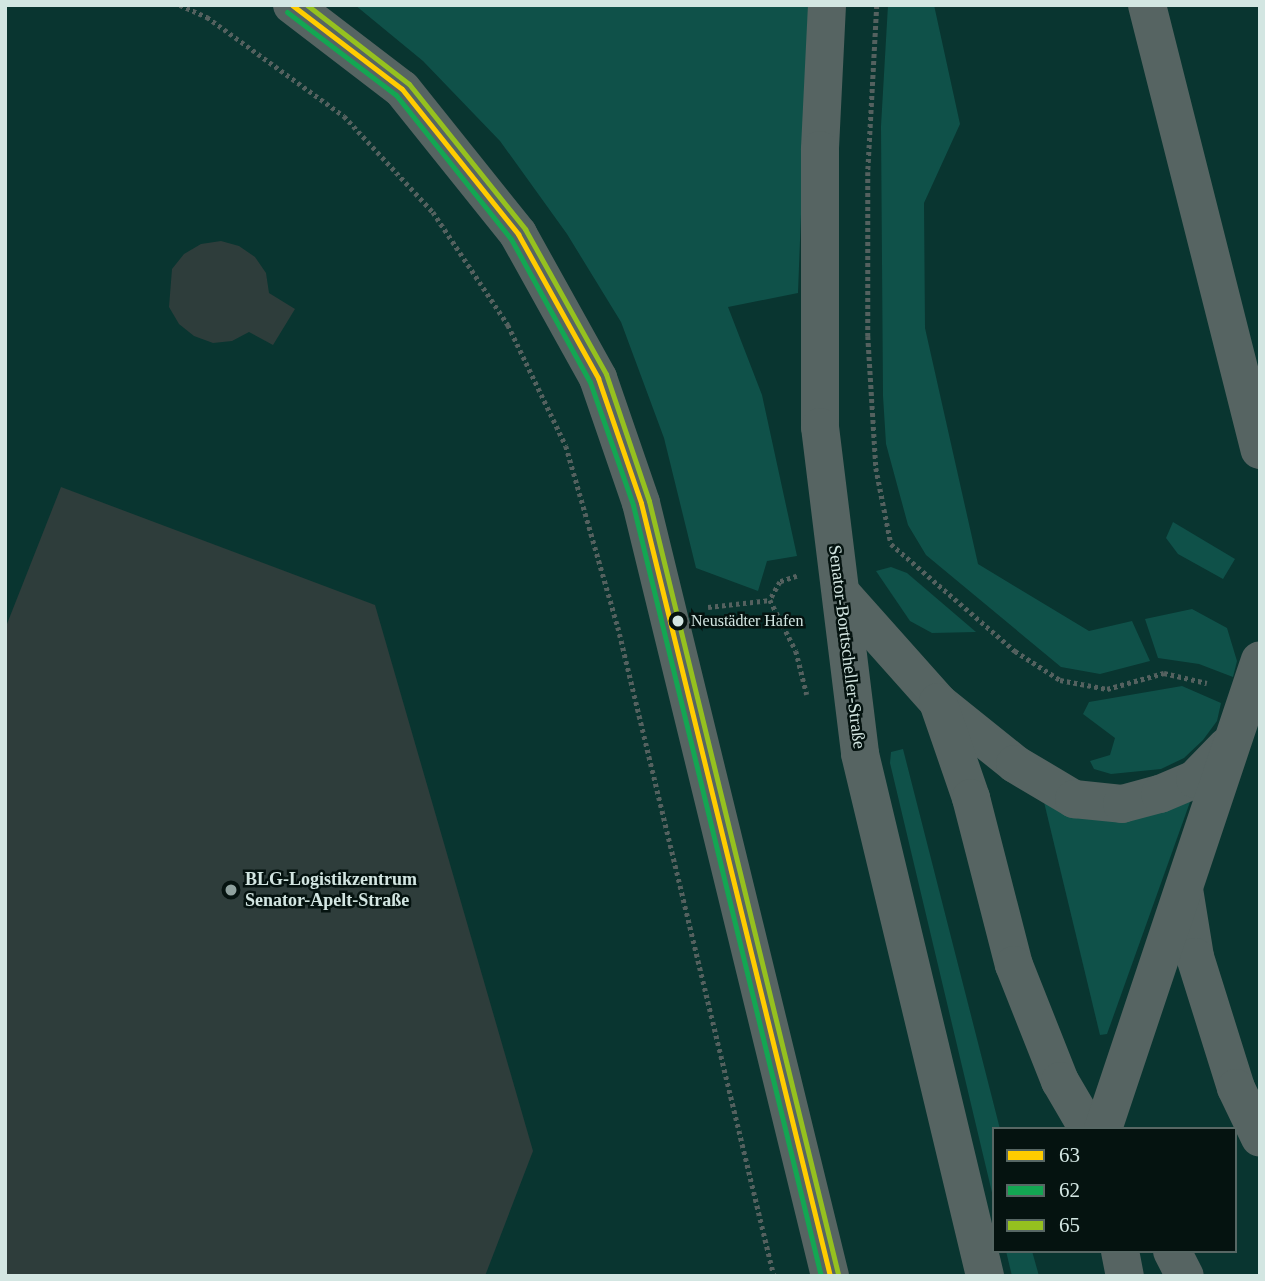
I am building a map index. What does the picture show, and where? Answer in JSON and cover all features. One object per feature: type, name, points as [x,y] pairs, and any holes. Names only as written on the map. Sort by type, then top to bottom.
[{"type":"street","points":[[292,5],[402,89],[518,234],[598,378],[641,503],[830,1276]]},
{"type":"street","name":"Senator-Borttscheller-Straße","points":[[827,5],[820,150],[820,427],[860,754],[985,1276]]},
{"type":"street","points":[[1147,5],[1260,450]]},
{"type":"street","points":[[841,593],[938,702],[1015,764],[1074,799],[1122,804],[1160,794],[1195,779],[1231,742]]},
{"type":"street","points":[[1104,1127],[1183,880],[1260,661]]},
{"type":"street","points":[[938,702],[971,798],[1014,965],[1060,1081],[1087,1127]]},
{"type":"street","points":[[1183,880],[1195,957],[1236,1088],[1260,1138]]},
{"type":"street","points":[[1210,1003],[1260,1070]]},
{"type":"street","points":[[1120,1253],[1125,1276]]},
{"type":"street","points":[[1173,1253],[1185,1276]]},
{"type":"path","points":[[180,5],[207,17],[344,116],[432,212],[508,325],[566,446],[618,627],[774,1276]]},
{"type":"path","points":[[877,5],[867,172],[867,336],[876,468],[891,544],[1015,652],[1060,680],[1107,689],[1164,673],[1203,681],[1246,701]]},
{"type":"path","points":[[668,614],[747,599],[770,600]]},
{"type":"shaded area","points":[[5,5],[1260,5],[1260,1276],[5,1276]]},
{"type":"green space","points":[[355,5],[809,5],[798,293],[728,307],[762,395],[797,556],[767,561],[758,591],[696,568],[664,438],[621,322],[567,234],[500,141],[423,61]]},
{"type":"green space","points":[[888,5],[934,5],[960,124],[924,203],[925,328],[978,564],[1089,631],[1132,621],[1150,661],[1100,674],[1061,667],[926,555],[908,525],[886,444],[883,396],[881,126]]},
{"type":"green space","points":[[1173,522],[1235,559],[1223,579],[1178,554],[1166,538]]},
{"type":"green space","points":[[891,567],[907,573],[976,632],[932,633],[910,621],[876,571]]},
{"type":"green space","points":[[1192,609],[1227,628],[1237,661],[1233,677],[1199,664],[1158,658],[1145,619]]},
{"type":"green space","points":[[1182,686],[1221,703],[1217,721],[1203,740],[1184,758],[1161,769],[1111,774],[1094,769],[1090,761],[1110,755],[1115,738],[1083,714],[1089,702]]},
{"type":"green space","points":[[903,749],[999,1127],[992,1127],[992,1193],[890,763],[891,752]]},
{"type":"green space","points":[[1044,802],[1190,802],[1107,1034],[1100,1035]]},
{"type":"green space","points":[[1006,1253],[1033,1253],[1039,1276],[1012,1276]]},
{"type":"building","points":[[221,241],[239,246],[255,257],[266,273],[269,293],[295,309],[273,345],[249,332],[232,341],[213,343],[194,336],[179,324],[169,307],[172,269],[184,254],[201,244]]},
{"type":"building","name":"BLG-Logistikzentrum Senator-Apelt-Straße","points":[[61,487],[375,605],[533,1151],[485,1276],[5,1276],[5,629]]},
{"type":"transit line","name":"63","points":[[292,5],[402,89],[518,234],[598,378],[641,503],[830,1276]]},
{"type":"transit line","name":"65","points":[[307,5],[409,84],[525,229],[606,374],[649,501],[838,1274]]},
{"type":"transit line","name":"62","points":[[287,12],[396,95],[511,239],[590,382],[633,505],[821,1276]]},
{"type":"place","name":"Neustädter Hafen","points":[[678,621]]},
{"type":"place","name":"BLG-Logistikzentrum Senator-Apelt-Straße","points":[[231,890]]}]
